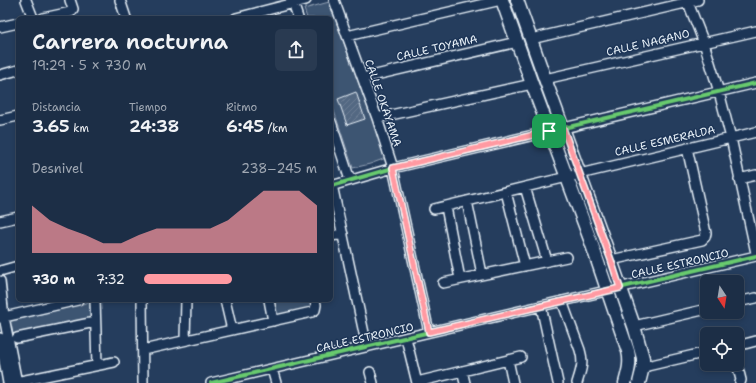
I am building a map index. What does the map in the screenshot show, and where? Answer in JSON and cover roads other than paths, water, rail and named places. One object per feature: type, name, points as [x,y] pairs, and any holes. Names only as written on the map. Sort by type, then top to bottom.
[{"type":"main road","points":[[502,0],[591,242],[630,358],[630,367],[625,383]]},
{"type":"main road","points":[[517,0],[634,326],[643,358],[643,367],[639,383]]},
{"type":"street","points":[[26,0],[32,16]]},
{"type":"street","points":[[53,16],[70,12],[73,9],[70,0]]},
{"type":"street","points":[[120,0],[125,16]]},
{"type":"street","points":[[243,16],[293,2],[306,0]]},
{"type":"street","name":"CALLE OKAYAMA","points":[[334,0],[363,78],[393,168],[429,332]]},
{"type":"street","points":[[347,36],[502,0]]},
{"type":"street","points":[[531,39],[687,1],[698,0]]},
{"type":"street","points":[[687,1],[704,43],[719,92],[731,138],[739,179],[752,220],[756,255]]},
{"type":"street","points":[[293,2],[297,16]]},
{"type":"street","points":[[0,27],[16,23]]},
{"type":"street","name":"CALLE NAGANO","points":[[545,79],[756,31]]},
{"type":"street","name":"CALLE TOYAMA","points":[[363,78],[517,42]]},
{"type":"street","points":[[0,74],[16,70]]},
{"type":"street","points":[[333,185],[393,168],[756,83]]},
{"type":"street","points":[[377,118],[532,84]]},
{"type":"street","points":[[0,120],[16,116]]},
{"type":"street","name":"CALLE ESMERALDA","points":[[434,209],[756,132]]},
{"type":"street","points":[[333,137],[350,180]]},
{"type":"street","points":[[611,260],[702,240],[705,237],[706,234],[687,148]]},
{"type":"street","points":[[739,179],[756,175]]},
{"type":"street","points":[[525,187],[547,261]]},
{"type":"street","points":[[333,189],[367,347]]},
{"type":"street","points":[[506,192],[525,266]]},
{"type":"street","points":[[467,201],[482,274]]},
{"type":"street","points":[[446,206],[460,279]]},
{"type":"street","points":[[0,221],[16,217]]},
{"type":"street","points":[[333,236],[343,234]]},
{"type":"street","name":"CALLE ESTRONCIO","points":[[211,383],[562,302],[756,255]]},
{"type":"street","points":[[443,283],[567,257]]},
{"type":"street","points":[[0,271],[16,267]]},
{"type":"street","points":[[0,281],[2,318],[13,383]]},
{"type":"street","points":[[744,301],[756,298]]},
{"type":"street","points":[[2,318],[70,302]]},
{"type":"street","points":[[95,302],[96,365]]},
{"type":"street","points":[[142,302],[143,383]]},
{"type":"street","points":[[185,340],[186,302]]},
{"type":"street","points":[[225,302],[232,330]]},
{"type":"street","points":[[269,302],[273,321]]},
{"type":"street","points":[[143,350],[312,312],[315,310],[315,302]]},
{"type":"street","points":[[562,302],[582,356],[582,364],[577,383]]},
{"type":"street","points":[[541,306],[558,383]]},
{"type":"street","points":[[634,326],[700,311]]},
{"type":"street","points":[[17,338],[95,322]]},
{"type":"street","points":[[0,338],[13,383]]},
{"type":"street","points":[[406,338],[417,383],[521,357]]},
{"type":"street","points":[[744,344],[756,341]]},
{"type":"street","points":[[643,367],[700,354]]},
{"type":"street","points":[[508,360],[513,383]]},
{"type":"street","points":[[13,383],[114,362]]},
{"type":"street","points":[[272,369],[276,383]]},
{"type":"street","points":[[462,371],[465,383]]},
{"type":"street","points":[[739,371],[741,380],[740,383]]},
{"type":"street","points":[[370,372],[373,383]]}]
